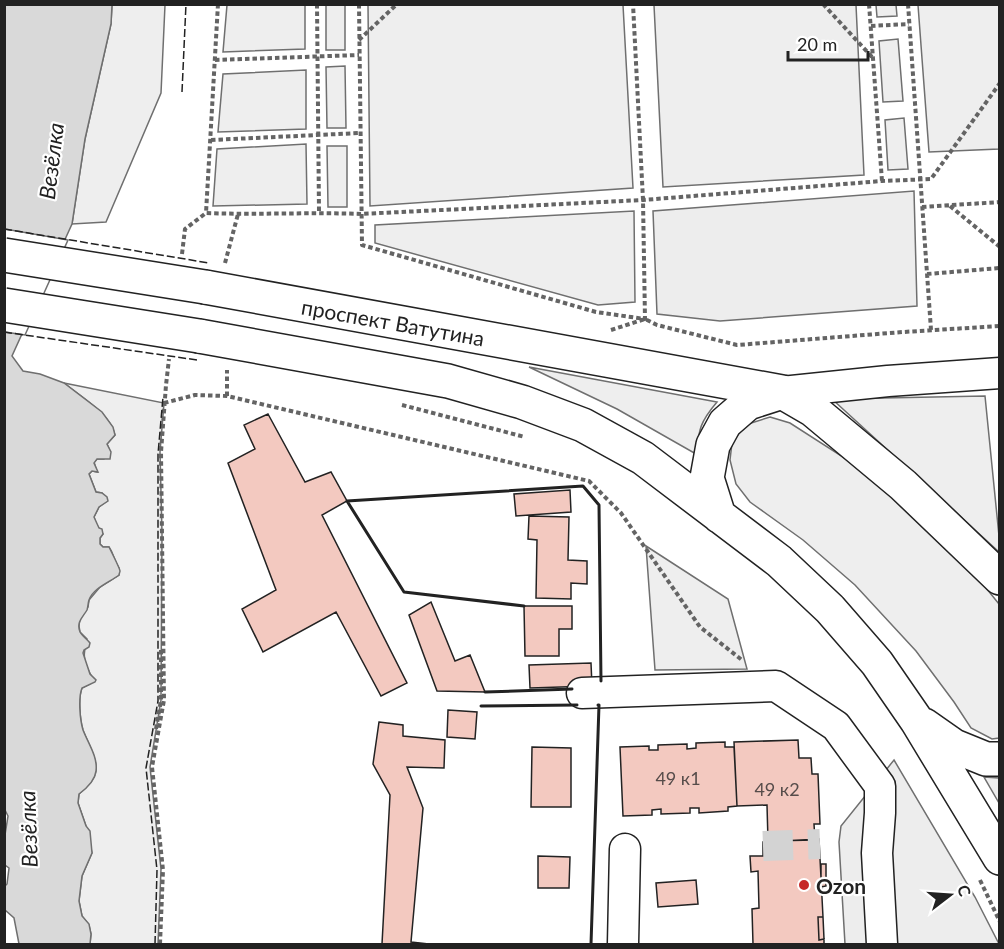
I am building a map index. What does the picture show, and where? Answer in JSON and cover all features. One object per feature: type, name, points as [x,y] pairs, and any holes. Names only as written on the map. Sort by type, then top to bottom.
[{"type":"main road","name":"проспект Ватутина","points":[[4,255],[215,271],[782,392],[813,410],[903,485],[999,578]]},
{"type":"main road","points":[[4,305],[199,336],[448,381],[522,402],[583,425],[643,458],[779,561],[831,609],[878,663],[917,721],[988,865]]},
{"type":"main road","points":[[719,516],[707,478],[712,445],[725,423],[748,403],[782,392]]},
{"type":"main road","points":[[917,721],[954,746],[986,759],[999,759]]},
{"type":"street","points":[[782,392],[999,373]]},
{"type":"street","points":[[582,693],[776,686],[836,726],[880,786],[877,853],[882,945]]},
{"type":"street","points":[[622,945],[625,849]]},
{"type":"path","points":[[218,4],[206,213],[362,214],[643,200],[931,179],[999,83]]},
{"type":"path","points":[[317,4],[319,212]]},
{"type":"path","points":[[359,4],[362,245],[596,312],[645,319],[657,325],[737,345],[999,326]]},
{"type":"path","points":[[359,40],[397,4]]},
{"type":"path","points":[[633,4],[643,200],[645,319]]},
{"type":"path","points":[[823,4],[873,58]]},
{"type":"path","points":[[869,4],[882,181]]},
{"type":"path","points":[[908,4],[931,330]]},
{"type":"path","points":[[871,26],[909,24]]},
{"type":"path","points":[[215,60],[359,55]]},
{"type":"path","points":[[211,140],[360,133]]},
{"type":"path","points":[[922,207],[999,202]]},
{"type":"path","points":[[950,205],[999,247]]},
{"type":"path","points":[[215,271],[238,214]]},
{"type":"path","points":[[215,271],[236,266]]},
{"type":"path","points":[[927,274],[999,268]]},
{"type":"path","points":[[609,330],[645,319]]},
{"type":"path","points":[[227,368],[227,396]]},
{"type":"path","points":[[159,945],[161,869],[150,767],[161,700],[160,452],[164,403],[195,395],[227,396],[589,481],[621,513],[700,627],[776,686]]},
{"type":"path","points":[[395,404],[533,439]]},
{"type":"path","points":[[988,865],[999,922]]},
{"type":"shaded area","points":[[112,5],[165,5],[161,93],[106,222],[72,224],[85,139],[111,24]]},
{"type":"shaded area","points":[[227,5],[305,5],[305,49],[223,52]]},
{"type":"shaded area","points":[[326,5],[345,5],[345,50],[326,50]]},
{"type":"shaded area","points":[[368,5],[623,5],[633,188],[370,206]]},
{"type":"shaded area","points":[[654,5],[856,5],[864,175],[663,187]]},
{"type":"shaded area","points":[[876,5],[896,5],[897,16],[877,17]]},
{"type":"shaded area","points":[[918,5],[999,5],[999,149],[929,152]]},
{"type":"shaded area","points":[[898,39],[903,101],[883,102],[879,41]]},
{"type":"shaded area","points":[[345,66],[346,128],[327,128],[326,67]]},
{"type":"shaded area","points":[[306,70],[306,129],[218,132],[223,74]]},
{"type":"shaded area","points":[[904,118],[908,169],[888,170],[885,120]]},
{"type":"shaded area","points":[[306,144],[307,204],[213,206],[217,149]]},
{"type":"shaded area","points":[[327,146],[347,146],[347,207],[328,207]]},
{"type":"shaded area","points":[[914,191],[917,306],[720,321],[657,314],[653,211]]},
{"type":"shaded area","points":[[634,211],[635,302],[598,305],[375,243],[375,225]]},
{"type":"shaded area","points":[[529,367],[717,402],[701,426],[696,454],[617,409]]},
{"type":"shaded area","points":[[64,383],[164,403],[160,452],[161,700],[150,767],[161,869],[158,944],[90,944],[89,925],[82,916],[79,901],[82,876],[92,853],[78,803],[79,794],[92,781],[96,767],[80,715],[82,688],[90,684],[92,677],[85,659],[87,639],[80,632],[79,626],[80,618],[88,607],[89,600],[100,587],[119,575],[119,568],[109,547],[103,547],[100,544],[103,534],[94,517],[99,507],[107,501],[102,493],[96,492],[89,474],[92,471],[97,472],[94,462],[97,459],[104,459],[109,449],[107,444],[115,435],[101,413]]},
{"type":"shaded area","points":[[985,396],[999,536],[999,552],[832,399]]},
{"type":"shaded area","points":[[770,417],[790,423],[854,464],[923,520],[978,578],[999,604],[999,738],[992,739],[971,728],[916,651],[855,585],[803,540],[750,502],[736,484],[730,460],[732,443],[745,425]]},
{"type":"shaded area","points":[[646,546],[728,599],[747,669],[655,670]]},
{"type":"shaded area","points":[[894,760],[975,897],[999,944],[845,944],[839,842],[841,826]]},
{"type":"shaded area","points":[[984,777],[999,778],[999,803]]},
{"type":"water","name":"Везёлка","points":[[5,5],[112,5],[111,24],[85,139],[72,224],[12,356],[23,371],[40,374],[64,383],[102,412],[113,427],[115,435],[107,444],[111,452],[110,459],[97,459],[94,463],[98,472],[92,471],[89,474],[96,492],[102,493],[108,501],[99,507],[94,517],[99,528],[102,529],[100,544],[103,547],[109,547],[120,571],[119,575],[91,596],[79,625],[81,633],[90,643],[83,653],[90,674],[96,680],[82,688],[80,703],[83,730],[94,755],[96,766],[94,778],[79,794],[78,803],[90,831],[92,853],[82,876],[79,901],[82,916],[89,924],[90,944],[19,944],[14,918],[5,910],[5,886],[9,868],[5,865],[5,835],[8,816],[5,810]]},
{"type":"pier","points":[[5,229],[68,240],[25,335],[5,332]]},
{"type":"building","points":[[268,414],[305,482],[331,472],[347,501],[322,515],[407,683],[381,696],[336,612],[263,652],[242,609],[276,590],[228,463],[255,449],[244,425]]},
{"type":"building","points":[[570,490],[571,512],[516,516],[514,494]]},
{"type":"building","points":[[529,516],[569,517],[568,560],[587,561],[587,584],[571,583],[571,599],[536,598],[537,540],[528,539]]},
{"type":"building","points":[[431,602],[455,661],[470,655],[485,692],[437,691],[409,615]]},
{"type":"building","points":[[524,606],[572,606],[572,629],[559,629],[559,656],[525,656]]},
{"type":"building","points":[[591,663],[592,686],[530,688],[529,665]]},
{"type":"building","points":[[448,710],[477,712],[475,739],[447,737]]},
{"type":"building","points":[[379,722],[403,725],[403,736],[445,740],[444,768],[407,767],[423,808],[411,942],[429,944],[382,944],[390,795],[373,764]]},
{"type":"building","points":[[798,740],[799,758],[811,758],[812,774],[818,774],[820,824],[814,824],[815,840],[768,841],[767,805],[737,806],[734,742]]},
{"type":"building","points":[[725,742],[725,747],[734,747],[737,806],[728,807],[728,811],[699,813],[699,808],[690,808],[690,813],[661,814],[661,809],[652,810],[652,815],[623,816],[620,747],[649,746],[649,750],[658,750],[658,745],[687,744],[687,749],[696,748],[696,743]]},
{"type":"building","points":[[532,747],[571,748],[571,807],[531,807]]},
{"type":"building","points":[[819,839],[823,917],[818,917],[819,940],[824,939],[824,944],[753,944],[752,909],[759,908],[758,871],[751,872],[750,856],[763,856],[763,842]]},
{"type":"building","points":[[538,856],[570,857],[569,888],[538,888]]},
{"type":"building","points":[[821,864],[826,864],[826,886],[821,887]]},
{"type":"building","points":[[696,880],[698,904],[658,907],[656,883]]},
{"type":"building","points":[[818,917],[823,917],[824,939],[819,940]]},
{"type":"tunnel","points":[[763,846],[820,844]]},
{"type":"fence","points":[[182,92],[186,4]]},
{"type":"fence","points":[[4,229],[209,263]]},
{"type":"fence","points":[[4,332],[197,360]]},
{"type":"fence","points":[[155,944],[157,870],[146,768],[158,701],[158,454],[163,397]]},
{"type":"wall","points":[[524,606],[404,592],[347,501],[583,486],[599,505],[601,681]]},
{"type":"wall","points":[[485,692],[572,689]]},
{"type":"wall","points":[[481,706],[577,705]]},
{"type":"wall","points":[[591,944],[598,705]]},
{"type":"place","name":"Ozon","points":[[804,885]]}]
